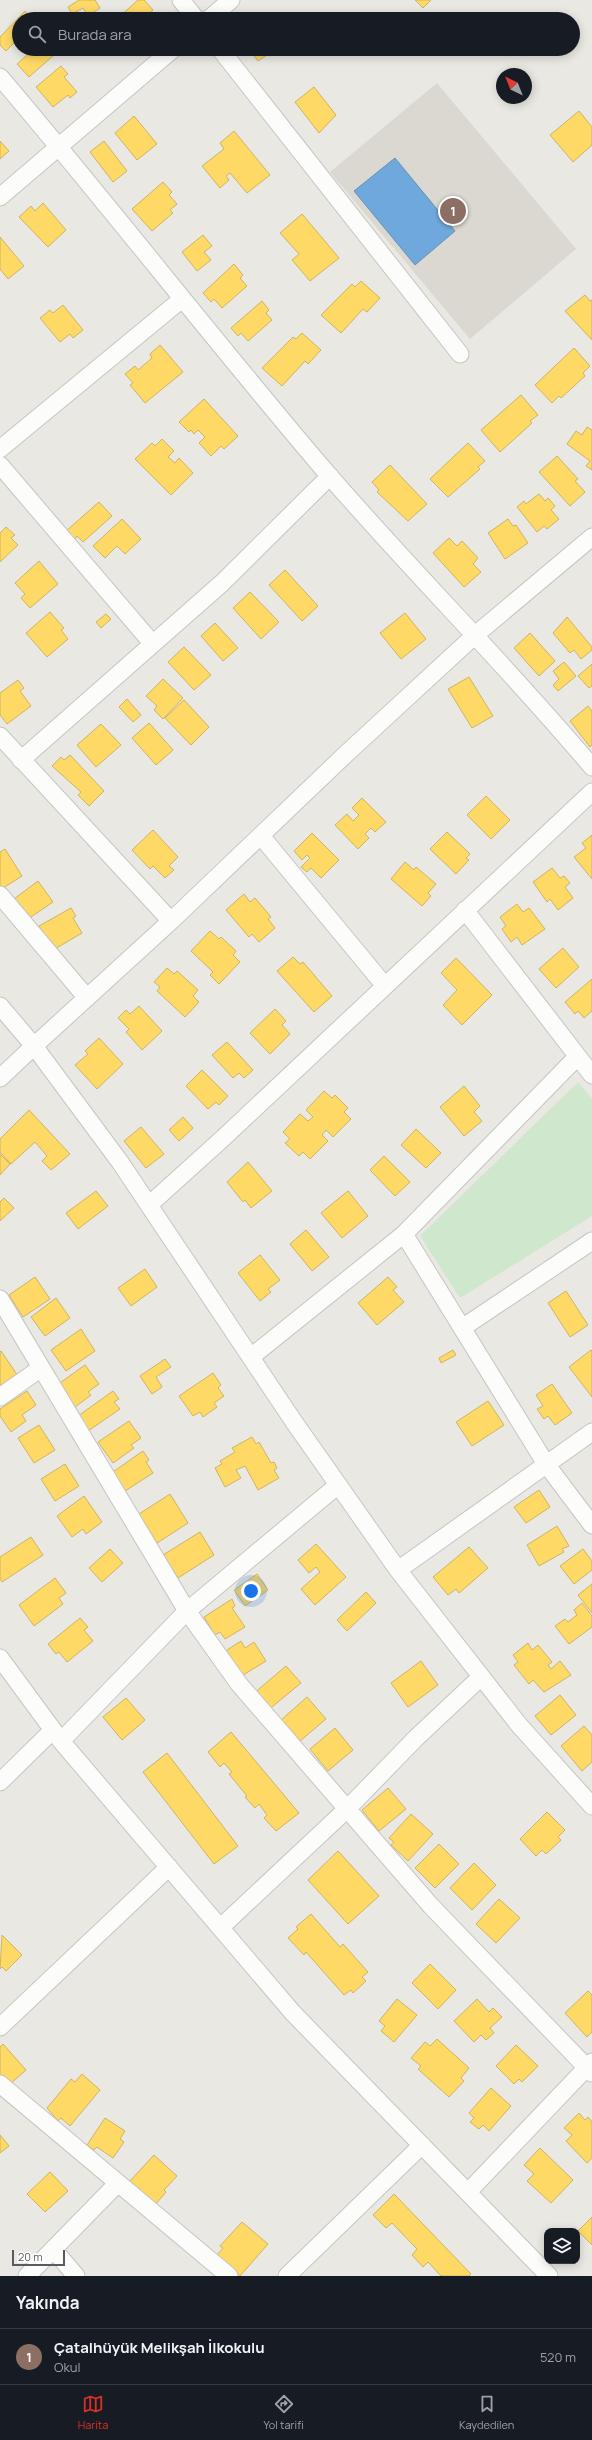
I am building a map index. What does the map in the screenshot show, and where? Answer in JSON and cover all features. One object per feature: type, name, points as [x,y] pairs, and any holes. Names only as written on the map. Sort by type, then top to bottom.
[{"type":"street","points":[[181,0],[190,12]]},
{"type":"street","points":[[217,12],[232,0]]},
{"type":"street","points":[[0,198],[58,146],[165,56]]},
{"type":"street","points":[[226,56],[460,354]]},
{"type":"street","points":[[0,77],[58,146],[182,300],[330,476],[474,636],[540,704],[592,767]]},
{"type":"street","points":[[0,449],[182,300]]},
{"type":"street","points":[[0,466],[152,643]]},
{"type":"street","points":[[21,760],[152,643],[222,583],[330,476]]},
{"type":"street","points":[[0,1078],[171,921],[474,636],[592,537]]},
{"type":"street","points":[[0,736],[171,921]]},
{"type":"street","points":[[149,1204],[221,1140],[592,792]]},
{"type":"street","points":[[260,836],[385,986]]},
{"type":"street","points":[[0,895],[87,998]]},
{"type":"street","points":[[465,910],[592,1075]]},
{"type":"street","points":[[0,1006],[34,1046],[149,1204],[338,1485],[398,1570],[519,1725],[592,1806]]},
{"type":"street","points":[[251,1357],[404,1234],[577,1057]]},
{"type":"street","points":[[404,1234],[546,1464],[592,1525]]},
{"type":"street","points":[[462,1328],[592,1241]]},
{"type":"street","points":[[0,1299],[187,1612],[239,1684],[431,1906],[590,2067],[468,2192]]},
{"type":"street","points":[[0,1397],[41,1368]]},
{"type":"street","points":[[398,1570],[592,1432]]},
{"type":"street","points":[[0,1782],[57,1736],[187,1612],[338,1485]]},
{"type":"street","points":[[0,1658],[57,1736],[293,2013],[548,2275]]},
{"type":"street","points":[[221,1927],[347,1809],[416,1738],[481,1677]]},
{"type":"street","points":[[0,2027],[169,1867]]},
{"type":"street","points":[[0,2084],[229,2276]]},
{"type":"street","points":[[287,2276],[422,2145]]},
{"type":"street","points":[[27,2276],[118,2184]]},
{"type":"street","points":[[54,2250],[76,2276]]},
{"type":"shaded area","points":[[437,83],[576,249],[470,339],[330,172]]},
{"type":"green space","points":[[578,1082],[592,1099],[592,1216],[460,1298],[420,1236]]},
{"type":"building: Konut","points":[[79,0],[95,0],[100,8],[94,12],[86,12],[83,8],[76,12],[71,12],[68,7]]},
{"type":"building: Konut","points":[[138,0],[144,0],[153,10],[150,12],[125,12]]},
{"type":"building: Konut","points":[[415,0],[431,0],[423,8]]},
{"type":"building: Konut","points":[[12,25],[12,45],[6,51],[0,45],[0,37]]},
{"type":"building: Konut","points":[[26,56],[53,56],[29,77],[17,64]]},
{"type":"building: Konut","points":[[254,56],[266,56],[258,61]]},
{"type":"building: Konut","points":[[61,66],[68,74],[64,77],[77,92],[70,98],[68,95],[53,107],[36,87]]},
{"type":"building: Konut","points":[[314,87],[336,115],[319,133],[295,102]]},
{"type":"building: Konut","points":[[579,111],[592,127],[592,145],[573,162],[550,135]]},
{"type":"building: Konut","points":[[134,116],[157,144],[137,160],[115,133]]},
{"type":"building: Konut","points":[[234,131],[270,175],[247,193],[230,173],[226,176],[229,180],[220,188],[202,166],[224,149],[220,143]]},
{"type":"building: Konut","points":[[0,141],[9,151],[0,159]]},
{"type":"building: Konut","points":[[104,141],[127,171],[113,182],[90,152]]},
{"type":"building: Konut","points":[[163,182],[172,192],[169,195],[177,204],[170,210],[173,213],[152,231],[132,209]]},
{"type":"building: Konut","points":[[43,203],[66,230],[48,247],[19,217],[31,206],[35,211]]},
{"type":"building: Konut","points":[[302,214],[339,258],[310,281],[292,260],[299,254],[280,233]]},
{"type":"building: Konut","points":[[203,235],[212,246],[204,252],[211,260],[197,271],[182,252]]},
{"type":"building: Konut","points":[[0,237],[24,266],[8,279],[0,269]]},
{"type":"building: Konut","points":[[234,264],[243,275],[240,278],[247,286],[222,308],[214,299],[211,302],[203,293]]},
{"type":"building: Konut","points":[[361,281],[380,298],[367,312],[363,309],[341,333],[321,315],[352,284],[355,287]]},
{"type":"building: Konut","points":[[585,295],[590,301],[592,300],[592,340],[565,311]]},
{"type":"building: Konut","points":[[262,301],[269,310],[266,313],[272,320],[248,341],[241,333],[238,336],[231,328]]},
{"type":"building: Konut","points":[[63,305],[83,330],[73,338],[70,334],[60,342],[40,318],[50,310],[53,313]]},
{"type":"building: Konut","points":[[302,333],[321,350],[308,364],[305,361],[282,386],[262,368],[293,337],[296,339]]},
{"type":"building: Konut","points":[[160,345],[183,372],[145,403],[130,385],[133,383],[125,374],[135,366],[138,370],[152,358],[150,354]]},
{"type":"building: Konut","points":[[574,348],[590,366],[583,373],[585,376],[561,398],[559,396],[552,403],[535,385]]},
{"type":"building: Konut","points":[[521,395],[538,415],[530,421],[532,423],[500,452],[481,430]]},
{"type":"building: Konut","points":[[204,399],[238,436],[224,449],[221,446],[211,456],[199,443],[205,437],[198,430],[194,434],[191,430],[189,432],[179,422]]},
{"type":"building: Konut","points":[[587,427],[592,430],[592,470],[586,466],[590,461],[567,444],[576,431],[582,435]]},
{"type":"building: Konut","points":[[162,439],[174,451],[168,457],[175,463],[179,458],[193,473],[171,495],[135,459],[152,443],[155,446]]},
{"type":"building: Konut","points":[[468,443],[485,461],[478,467],[480,469],[448,497],[430,479]]},
{"type":"building: Konut","points":[[557,456],[578,479],[575,481],[585,492],[570,506],[539,472]]},
{"type":"building: Konut","points":[[390,465],[427,504],[408,521],[377,492],[379,490],[372,482]]},
{"type":"building: Konut","points":[[539,494],[545,501],[548,498],[555,506],[551,510],[559,519],[547,529],[544,526],[537,532],[517,507],[524,501],[526,504]]},
{"type":"building: Konut","points":[[99,502],[112,516],[83,542],[77,536],[74,540],[66,531]]},
{"type":"building: Konut","points":[[122,519],[141,539],[125,554],[117,546],[105,558],[93,546]]},
{"type":"building: Konut","points":[[508,519],[513,526],[516,525],[528,543],[505,559],[488,533]]},
{"type":"building: Konut","points":[[6,527],[15,535],[11,538],[18,545],[0,562],[0,533]]},
{"type":"building: Konut","points":[[449,538],[457,546],[462,541],[478,558],[473,564],[481,572],[464,587],[433,553]]},
{"type":"building: Konut","points":[[39,561],[58,584],[30,608],[21,598],[25,594],[15,583]]},
{"type":"building: Konut","points":[[285,570],[318,606],[302,621],[269,585]]},
{"type":"building: Konut","points":[[250,592],[279,622],[261,639],[233,608]]},
{"type":"building: Konut","points":[[50,612],[64,628],[61,630],[68,639],[47,657],[26,633]]},
{"type":"building: Konut","points":[[405,613],[426,639],[401,659],[380,633]]},
{"type":"building: Konut","points":[[106,614],[111,619],[101,628],[96,622]]},
{"type":"building: Konut","points":[[567,617],[592,647],[592,650],[581,659],[574,650],[570,653],[553,633]]},
{"type":"building: Konut","points":[[215,623],[238,648],[223,661],[201,636]]},
{"type":"building: Konut","points":[[530,633],[555,661],[539,676],[514,648]]},
{"type":"building: Konut","points":[[184,647],[211,675],[194,690],[168,662]]},
{"type":"building: Konut","points":[[564,662],[576,676],[558,691],[553,685],[559,679],[553,671]]},
{"type":"building: Konut","points":[[592,664],[592,686],[589,688],[578,676]]},
{"type":"building: Konut","points":[[469,677],[493,716],[472,728],[448,689]]},
{"type":"building: Konut","points":[[163,679],[183,698],[163,719],[154,710],[157,706],[146,696]]},
{"type":"building: Konut","points":[[18,680],[24,688],[20,691],[31,706],[7,724],[0,715],[0,693]]},
{"type":"building: Konut","points":[[127,699],[141,715],[133,722],[119,707]]},
{"type":"building: Konut","points":[[184,700],[209,727],[191,745],[165,718]]},
{"type":"building: Konut","points":[[588,706],[592,711],[592,745],[590,747],[570,721]]},
{"type":"building: Konut","points":[[149,723],[173,750],[156,765],[132,738]]},
{"type":"building: Konut","points":[[101,724],[121,745],[96,767],[77,745]]},
{"type":"building: Konut","points":[[70,755],[104,791],[89,806],[78,795],[81,792],[52,766],[61,757],[64,760]]},
{"type":"building: Konut","points":[[486,796],[510,820],[491,839],[467,815]]},
{"type":"building: Konut","points":[[362,798],[386,822],[375,832],[371,828],[365,834],[369,838],[358,849],[335,825],[347,814],[353,821],[359,815],[352,808]]},
{"type":"building: Konut","points":[[153,830],[178,857],[169,866],[174,870],[165,878],[153,866],[150,869],[132,850]]},
{"type":"building: Konut","points":[[447,832],[470,854],[466,858],[469,860],[456,874],[430,849]]},
{"type":"building: Konut","points":[[312,833],[339,860],[321,878],[311,868],[307,872],[301,867],[310,858],[307,855],[302,860],[294,851]]},
{"type":"building: Konut","points":[[592,835],[592,879],[574,857],[586,848],[582,843]]},
{"type":"building: Konut","points":[[5,849],[22,876],[0,890],[0,852]]},
{"type":"building: Konut","points":[[405,862],[414,870],[416,867],[436,884],[428,893],[431,896],[422,906],[391,879]]},
{"type":"building: Konut","points":[[552,868],[560,878],[564,876],[570,883],[565,887],[573,898],[558,910],[550,899],[547,902],[533,882]]},
{"type":"building: Konut","points":[[38,881],[53,902],[28,919],[14,899]]},
{"type":"building: Konut","points":[[244,894],[250,902],[255,898],[271,917],[268,919],[275,928],[259,942],[252,934],[249,937],[226,910]]},
{"type":"building: Konut","points":[[517,904],[523,912],[529,908],[545,929],[522,945],[517,937],[511,942],[502,929],[506,926],[500,917]]},
{"type":"building: Konut","points":[[71,908],[76,916],[73,918],[82,933],[53,950],[39,926]]},
{"type":"building: Konut","points":[[210,931],[219,939],[221,937],[236,951],[233,955],[240,962],[219,984],[210,975],[213,972],[191,951]]},
{"type":"building: Konut","points":[[563,948],[579,967],[556,988],[539,969]]},
{"type":"building: Konut","points":[[293,957],[300,964],[303,962],[332,996],[314,1012],[277,971]]},
{"type":"building: Konut","points":[[456,958],[492,995],[462,1025],[443,1005],[457,990],[441,973]]},
{"type":"building: Konut","points":[[167,968],[174,974],[177,971],[198,990],[193,996],[199,1002],[185,1017],[157,991],[160,987],[154,982]]},
{"type":"building: Konut","points":[[592,979],[592,1011],[584,1018],[578,1011],[575,1014],[565,1002]]},
{"type":"building: Konut","points":[[139,1006],[162,1031],[142,1050],[126,1032],[129,1029],[118,1018],[126,1010],[130,1014]]},
{"type":"building: Konut","points":[[275,1009],[286,1021],[282,1025],[290,1034],[270,1054],[250,1033]]},
{"type":"building: Konut","points":[[99,1038],[123,1064],[97,1089],[75,1065],[88,1054],[85,1051]]},
{"type":"building: Konut","points":[[227,1042],[253,1070],[244,1078],[239,1073],[233,1078],[212,1055]]},
{"type":"building: Konut","points":[[202,1070],[228,1096],[219,1105],[216,1102],[208,1109],[186,1086]]},
{"type":"building: Konut","points":[[464,1086],[480,1106],[474,1112],[482,1121],[464,1136],[440,1107]]},
{"type":"building: Konut","points":[[324,1091],[332,1098],[335,1095],[348,1108],[344,1112],[351,1119],[333,1137],[326,1130],[322,1135],[328,1141],[310,1159],[303,1152],[299,1156],[285,1143],[290,1139],[283,1132],[300,1114],[308,1121],[313,1117],[306,1110]]},
{"type":"building: Konut","points":[[29,1110],[70,1154],[51,1170],[42,1161],[47,1156],[35,1142],[11,1164],[0,1152],[0,1139]]},
{"type":"building: Konut","points":[[183,1117],[193,1128],[179,1141],[169,1130]]},
{"type":"building: Konut","points":[[141,1127],[164,1154],[146,1168],[124,1141]]},
{"type":"building: Konut","points":[[416,1129],[441,1153],[426,1168],[401,1145]]},
{"type":"building: Konut","points":[[0,1154],[10,1164],[0,1175]]},
{"type":"building: Konut","points":[[384,1156],[410,1182],[395,1196],[370,1170]]},
{"type":"building: Konut","points":[[248,1162],[272,1191],[251,1208],[245,1200],[243,1202],[227,1182]]},
{"type":"building: Konut","points":[[96,1191],[108,1206],[78,1229],[66,1213]]},
{"type":"building: Konut","points":[[348,1191],[368,1216],[342,1238],[321,1213]]},
{"type":"building: Konut","points":[[4,1198],[14,1208],[0,1221],[0,1202]]},
{"type":"building: Konut","points":[[306,1230],[329,1257],[312,1271],[290,1244]]},
{"type":"building: Konut","points":[[260,1255],[280,1280],[268,1289],[271,1292],[260,1301],[238,1273]]},
{"type":"building: Konut","points":[[145,1269],[157,1287],[131,1306],[118,1288]]},
{"type":"building: Konut","points":[[35,1277],[50,1299],[23,1317],[9,1295]]},
{"type":"building: Konut","points":[[388,1277],[397,1287],[393,1290],[404,1302],[377,1325],[358,1303]]},
{"type":"building: Konut","points":[[566,1291],[588,1325],[570,1337],[548,1303]]},
{"type":"building: Konut","points":[[56,1298],[70,1318],[45,1336],[31,1317]]},
{"type":"building: Konut","points":[[81,1329],[95,1351],[66,1371],[51,1350]]},
{"type":"building: Konut","points":[[453,1350],[456,1355],[441,1363],[439,1358]]},
{"type":"building: Konut","points":[[591,1350],[592,1351],[592,1397],[569,1367]]},
{"type":"building: Konut","points":[[1,1351],[18,1376],[0,1387],[0,1352]]},
{"type":"building: Konut","points":[[165,1359],[171,1367],[156,1377],[162,1387],[152,1394],[140,1376]]},
{"type":"building: Konut","points":[[85,1365],[99,1384],[88,1392],[91,1395],[74,1408],[57,1385]]},
{"type":"building: Konut","points":[[213,1373],[221,1385],[218,1388],[224,1396],[214,1403],[217,1407],[203,1417],[200,1412],[193,1416],[179,1396]]},
{"type":"building: Konut","points":[[552,1384],[572,1413],[555,1425],[548,1416],[544,1419],[537,1409],[543,1406],[536,1395]]},
{"type":"building: Konut","points":[[27,1391],[36,1405],[22,1415],[26,1421],[11,1432],[0,1416],[0,1409]]},
{"type":"building: Konut","points":[[113,1391],[119,1399],[114,1402],[120,1409],[88,1431],[78,1416]]},
{"type":"building: Konut","points":[[488,1401],[504,1425],[472,1446],[456,1422]]},
{"type":"building: Konut","points":[[129,1421],[141,1438],[131,1445],[134,1448],[113,1463],[98,1442]]},
{"type":"building: Konut","points":[[39,1425],[55,1450],[34,1463],[18,1438]]},
{"type":"building: Konut","points":[[252,1437],[256,1444],[259,1442],[271,1463],[274,1462],[277,1468],[274,1470],[279,1478],[258,1490],[245,1466],[236,1470],[241,1478],[225,1487],[215,1468],[222,1464],[220,1461],[235,1452],[232,1448]]},
{"type":"building: Konut","points":[[143,1451],[149,1460],[146,1462],[153,1473],[122,1493],[110,1474]]},
{"type":"building: Konut","points":[[65,1464],[79,1486],[55,1501],[41,1479]]},
{"type":"building: Konut","points":[[539,1490],[550,1507],[526,1523],[514,1507]]},
{"type":"building: Konut","points":[[170,1494],[188,1523],[157,1543],[139,1514]]},
{"type":"building: Konut","points":[[84,1496],[102,1522],[86,1534],[83,1529],[72,1537],[57,1516]]},
{"type":"building: Konut","points":[[557,1526],[569,1546],[562,1549],[564,1552],[539,1566],[527,1545]]},
{"type":"building: Konut","points":[[200,1532],[214,1555],[178,1578],[163,1555]]},
{"type":"building: Konut","points":[[31,1537],[43,1555],[2,1582],[0,1578],[0,1557]]},
{"type":"building: Konut","points":[[316,1544],[346,1577],[315,1605],[301,1589],[320,1572],[316,1567],[309,1573],[298,1560]]},
{"type":"building: Konut","points":[[469,1547],[488,1568],[459,1593],[456,1589],[448,1595],[433,1577]]},
{"type":"building: Konut","points":[[110,1549],[123,1563],[102,1582],[89,1568]]},
{"type":"building: Konut","points":[[583,1549],[592,1561],[592,1570],[574,1584],[560,1566]]},
{"type":"building: Konut","points":[[257,1574],[268,1590],[245,1606],[234,1590]]},
{"type":"building: Konut","points":[[55,1578],[66,1593],[59,1598],[63,1604],[34,1626],[19,1605]]},
{"type":"building: Konut","points":[[592,1584],[592,1613],[578,1595]]},
{"type":"building: Konut","points":[[366,1592],[376,1603],[347,1631],[337,1620]]},
{"type":"building: Konut","points":[[232,1599],[235,1606],[232,1608],[245,1627],[225,1639],[220,1632],[215,1635],[204,1617]]},
{"type":"building: Konut","points":[[582,1603],[592,1616],[592,1627],[569,1644],[555,1626],[565,1619],[568,1622],[577,1615],[574,1610]]},
{"type":"building: Konut","points":[[80,1618],[88,1627],[84,1630],[93,1641],[67,1662],[59,1652],[56,1654],[48,1644]]},
{"type":"building: Konut","points":[[241,1641],[245,1648],[254,1642],[266,1661],[240,1677],[224,1652]]},
{"type":"building: Konut","points":[[528,1643],[532,1650],[538,1645],[552,1662],[548,1665],[551,1669],[560,1661],[571,1675],[544,1692],[533,1680],[529,1684],[514,1665],[518,1662],[513,1655]]},
{"type":"building: Konut","points":[[421,1661],[438,1685],[408,1707],[391,1683]]},
{"type":"building: Konut","points":[[286,1666],[301,1683],[267,1711],[253,1694]]},
{"type":"building: Konut","points":[[560,1695],[576,1715],[551,1735],[535,1716]]},
{"type":"building: Konut","points":[[307,1697],[326,1719],[300,1741],[281,1720]]},
{"type":"building: Konut","points":[[126,1698],[145,1720],[122,1740],[103,1717]]},
{"type":"building: Konut","points":[[584,1726],[592,1735],[592,1762],[582,1771],[561,1746]]},
{"type":"building: Konut","points":[[335,1728],[353,1750],[328,1771],[310,1749]]},
{"type":"building: Konut","points":[[231,1732],[299,1813],[276,1831],[264,1818],[267,1815],[259,1804],[255,1808],[245,1797],[247,1796],[229,1774],[232,1772],[224,1763],[220,1767],[208,1752]]},
{"type":"building: Konut","points":[[167,1753],[238,1846],[214,1864],[143,1772]]},
{"type":"building: Konut","points":[[388,1788],[406,1809],[379,1831],[362,1810]]},
{"type":"building: Konut","points":[[547,1812],[565,1830],[558,1837],[561,1840],[546,1854],[542,1850],[536,1856],[520,1839]]},
{"type":"building: Konut","points":[[411,1814],[433,1834],[408,1861],[391,1845],[394,1842],[389,1838]]},
{"type":"building: Konut","points":[[439,1844],[459,1864],[435,1888],[415,1868]]},
{"type":"building: Konut","points":[[338,1851],[379,1896],[348,1924],[308,1880]]},
{"type":"building: Konut","points":[[474,1863],[496,1885],[472,1910],[450,1888]]},
{"type":"building: Konut","points":[[499,1899],[520,1918],[496,1943],[476,1924]]},
{"type":"building: Konut","points":[[311,1914],[340,1947],[343,1944],[368,1972],[362,1977],[366,1981],[353,1993],[351,1990],[344,1995],[306,1952],[304,1955],[288,1938],[298,1929],[296,1927]]},
{"type":"building: Konut","points":[[2,1935],[22,1955],[6,1971],[2,1967],[0,1969]]},
{"type":"building: Konut","points":[[430,1964],[456,1990],[438,2009],[412,1983]]},
{"type":"building: Konut","points":[[588,1991],[592,1995],[592,2032],[587,2037],[565,2013]]},
{"type":"building: Konut","points":[[397,1999],[417,2015],[394,2042],[381,2031],[385,2026],[379,2021]]},
{"type":"building: Konut","points":[[477,1999],[489,2012],[493,2008],[502,2017],[490,2028],[494,2033],[486,2040],[481,2035],[474,2042],[454,2021]]},
{"type":"building: Konut","points":[[437,2039],[469,2068],[461,2078],[464,2081],[449,2097],[418,2069],[421,2066],[411,2058],[425,2042],[430,2046]]},
{"type":"building: Konut","points":[[3,2044],[26,2070],[9,2085],[0,2075],[0,2047]]},
{"type":"building: Konut","points":[[516,2045],[538,2066],[522,2082],[519,2079],[514,2084],[496,2066]]},
{"type":"building: Konut","points":[[82,2074],[100,2090],[70,2126],[61,2118],[58,2121],[47,2108],[71,2079],[75,2082]]},
{"type":"building: Konut","points":[[491,2088],[511,2106],[489,2131],[483,2125],[479,2129],[470,2122],[474,2118],[469,2113]]},
{"type":"building: Konut","points":[[579,2113],[585,2120],[588,2117],[592,2122],[592,2158],[587,2163],[566,2141],[572,2135],[564,2128]]},
{"type":"building: Konut","points":[[105,2118],[125,2131],[120,2139],[124,2142],[113,2158],[97,2147],[94,2150],[87,2145]]},
{"type":"building: Konut","points":[[0,2135],[9,2146],[0,2153]]},
{"type":"building: Konut","points":[[540,2148],[573,2180],[551,2203],[527,2181],[534,2174],[524,2165]]},
{"type":"building: Konut","points":[[154,2155],[177,2176],[164,2190],[166,2192],[155,2205],[129,2182]]},
{"type":"building: Konut","points":[[50,2172],[68,2191],[45,2212],[27,2194]]},
{"type":"building: Konut","points":[[394,2194],[471,2274],[469,2276],[441,2276],[428,2262],[423,2267],[412,2255],[417,2249],[392,2223],[386,2228],[373,2215]]},
{"type":"building: Konut","points":[[592,2217],[592,2245],[580,2233],[580,2229]]},
{"type":"building: Konut","points":[[242,2222],[268,2244],[240,2276],[216,2256],[223,2248],[220,2246]]},
{"type":"building: Okul","points":[[395,158],[455,231],[415,265],[354,191]]},
{"type":"place","name":"Çatalhüyük Melikşah İlkokulu","points":[[453,211]]}]
